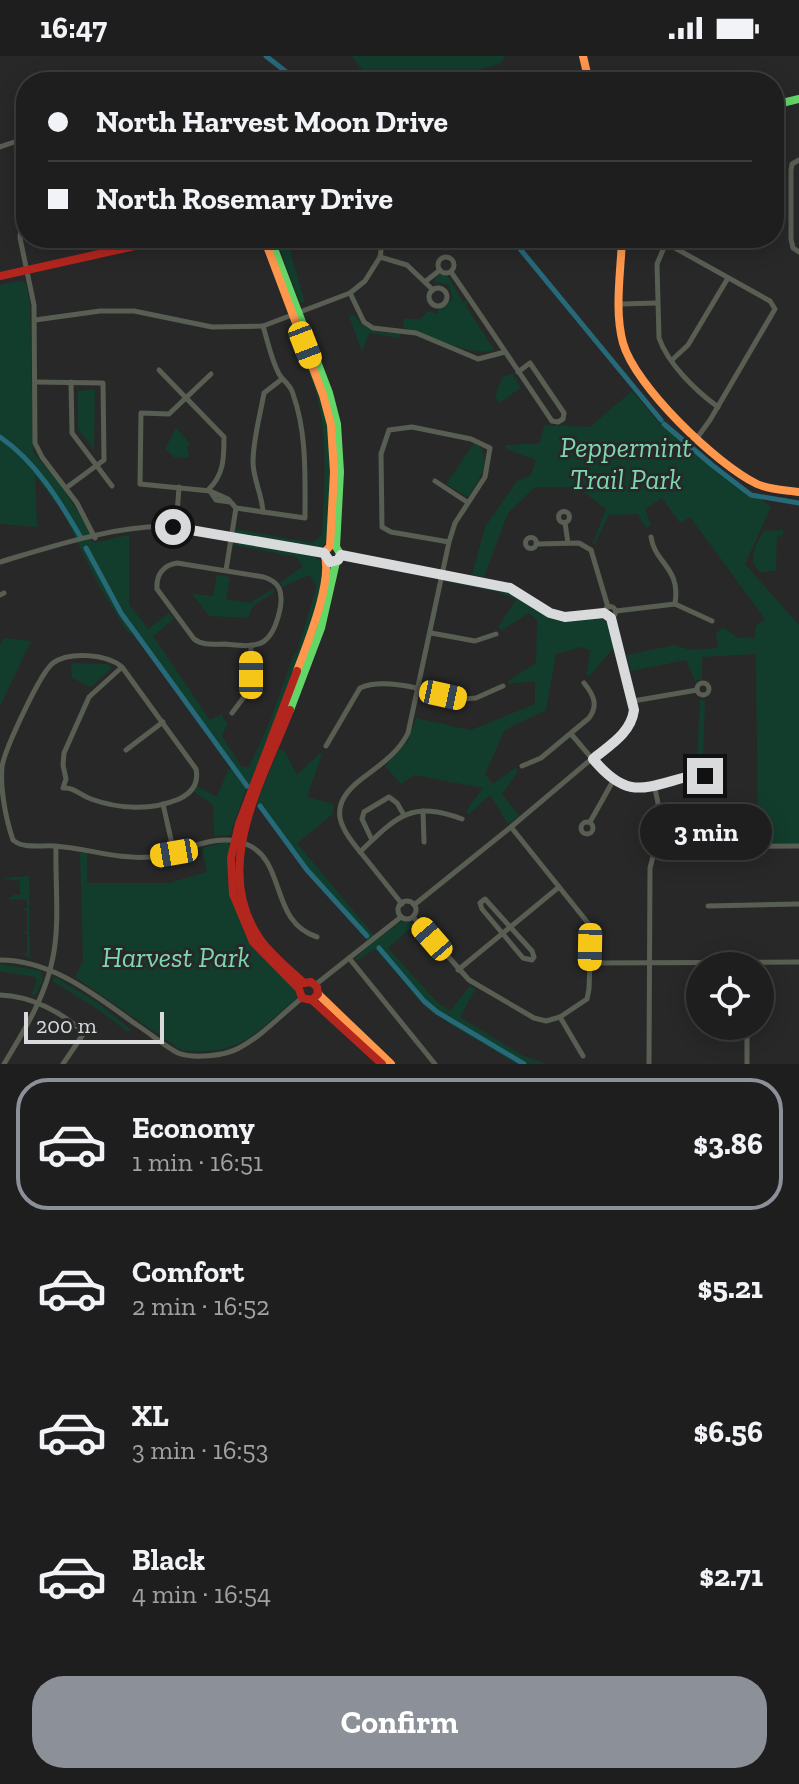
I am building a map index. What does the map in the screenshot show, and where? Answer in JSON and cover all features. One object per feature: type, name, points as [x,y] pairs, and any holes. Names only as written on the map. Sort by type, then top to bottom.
[{"type":"street","points":[[796,250],[791,229],[792,164],[799,160]]},
{"type":"street","points":[[791,229],[799,229]]},
{"type":"street","points":[[23,248],[34,305],[35,443],[95,538]]},
{"type":"street","points":[[0,276],[126,248]]},
{"type":"street","points":[[268,248],[329,393],[337,424],[340,472],[321,628],[237,842],[241,892],[260,938],[302,990],[315,993],[391,1064]]},
{"type":"street","points":[[274,248],[296,312]]},
{"type":"street","points":[[35,320],[100,311],[134,311],[212,327],[263,326],[350,293],[365,281],[380,257],[381,248]]},
{"type":"street","points":[[622,248],[622,342],[631,365],[662,404],[697,438],[756,484],[799,492]]},
{"type":"street","points":[[664,248],[657,264],[659,338],[672,360],[718,407]]},
{"type":"street","points":[[680,248],[770,301],[774,307],[773,314],[697,438]]},
{"type":"street","points":[[380,257],[407,265],[433,290]]},
{"type":"street","points":[[440,270],[440,261],[447,258],[454,264],[451,272]]},
{"type":"street","points":[[426,281],[440,270]]},
{"type":"street","points":[[440,270],[451,272]]},
{"type":"street","points":[[451,272],[518,372],[552,421],[563,419],[564,413],[530,363],[518,372]]},
{"type":"street","points":[[672,360],[688,345],[728,278]]},
{"type":"street","points":[[350,293],[364,322],[373,328],[416,333],[478,359],[505,352]]},
{"type":"street","points":[[621,304],[657,303]]},
{"type":"street","points":[[211,374],[169,414],[141,413],[140,484],[209,490],[228,499],[236,508],[305,518],[305,454],[300,416],[292,389],[282,379],[273,360],[263,326]]},
{"type":"street","points":[[159,370],[224,437],[222,471],[209,490]]},
{"type":"street","points":[[263,512],[253,464],[255,449],[264,393],[282,379]]},
{"type":"street","points":[[36,382],[103,383],[104,460],[66,488]]},
{"type":"street","points":[[71,382],[72,433],[112,486]]},
{"type":"street","points":[[402,904],[341,825],[340,805],[351,788],[401,745],[410,726],[449,542],[455,523],[485,477],[490,448],[471,439],[415,427],[389,430],[381,454],[382,527],[391,532],[449,542]]},
{"type":"street","points":[[435,481],[467,502]]},
{"type":"street","points":[[176,528],[179,487]]},
{"type":"street","points":[[226,570],[236,508]]},
{"type":"street","points":[[565,523],[568,543]]},
{"type":"street","points":[[0,562],[127,530],[176,528],[443,573],[510,588],[550,613],[565,617],[613,607],[616,611]]},
{"type":"street","points":[[651,537],[676,583],[675,604]]},
{"type":"street","points":[[414,905],[593,759],[631,723],[633,701],[593,553],[586,546],[568,543],[556,546],[536,544]]},
{"type":"street","points":[[177,563],[226,570],[266,578],[279,589],[280,602],[273,630],[265,641],[251,645],[202,644],[194,639],[159,595],[157,582],[164,568],[177,563]]},
{"type":"street","points":[[611,618],[616,611],[675,604],[712,621]]},
{"type":"street","points":[[431,633],[475,641],[496,634]]},
{"type":"street","points":[[232,713],[250,689],[251,645]]},
{"type":"street","points":[[122,667],[89,697],[65,749],[62,761],[66,779],[63,788],[72,787],[89,798],[117,806],[137,807],[163,804],[190,793],[197,779],[196,769],[122,667],[114,660],[105,658],[66,658],[54,662],[43,674],[3,761],[2,783],[11,836],[15,843],[126,857],[174,853],[212,840],[237,842],[255,849],[266,861],[274,875],[281,900],[295,925],[304,933],[317,937]]},
{"type":"street","points":[[326,746],[360,688],[375,682],[469,699],[503,686]]},
{"type":"street","points":[[522,766],[535,762],[594,712],[593,696],[584,683]]},
{"type":"street","points":[[633,701],[697,690]]},
{"type":"street","points":[[126,750],[163,722]]},
{"type":"street","points":[[571,734],[613,781],[633,788],[694,775]]},
{"type":"street","points":[[590,822],[613,781]]},
{"type":"street","points":[[649,1064],[650,868],[659,821],[654,784]]},
{"type":"street","points":[[372,840],[362,819],[364,812],[389,797],[404,815]]},
{"type":"street","points":[[163,804],[174,853]]},
{"type":"street","points":[[423,810],[424,842]]},
{"type":"street","points":[[360,852],[404,815],[433,810],[462,819]]},
{"type":"street","points":[[413,917],[469,980],[534,1018],[546,1021],[560,1017],[587,999],[591,931],[588,923],[511,827]]},
{"type":"street","points":[[4,1064],[24,1031],[50,970],[55,945],[56,846]]},
{"type":"street","points":[[656,847],[799,846]]},
{"type":"street","points":[[458,970],[559,887]]},
{"type":"street","points":[[482,900],[489,900],[512,926],[533,953],[532,960],[523,958],[482,909],[482,900]]},
{"type":"street","points":[[401,917],[399,910],[402,904],[407,902],[414,905]]},
{"type":"street","points":[[708,906],[799,904]]},
{"type":"street","points":[[413,917],[414,905]]},
{"type":"street","points":[[401,917],[413,917]]},
{"type":"street","points":[[315,993],[349,958],[401,917]]},
{"type":"street","points":[[349,958],[435,1064]]},
{"type":"street","points":[[0,960],[50,970],[79,985],[167,1046],[186,1055],[224,1053],[239,1048],[311,982],[315,993],[382,1064]]},
{"type":"street","points":[[774,963],[799,962]]},
{"type":"street","points":[[590,963],[686,963]]},
{"type":"street","points":[[0,995],[22,998],[58,1012],[84,1033],[63,1064]]},
{"type":"street","points":[[560,1017],[583,1056]]},
{"type":"street","points":[[747,1040],[747,1064]]},
{"type":"green space","points":[[352,56],[505,56],[500,64],[474,72],[364,72]]},
{"type":"green space","points":[[280,248],[289,248],[305,303],[300,302]]},
{"type":"green space","points":[[438,275],[447,275],[463,302],[468,300],[466,306],[494,350],[475,351],[404,328],[403,319],[420,319],[428,311],[437,314],[439,307],[453,299],[449,285],[434,281]]},
{"type":"green space","points":[[20,281],[26,284],[30,304],[33,452],[59,483],[86,524],[93,543],[129,535],[129,604],[148,629],[169,613],[174,619],[153,636],[210,720],[222,714],[228,723],[222,736],[242,767],[249,767],[270,721],[297,652],[317,585],[309,575],[282,587],[280,583],[303,566],[296,557],[234,545],[233,540],[314,556],[322,563],[322,581],[308,637],[251,780],[261,792],[279,748],[285,752],[297,775],[322,754],[307,797],[333,804],[333,814],[297,843],[377,939],[401,922],[413,923],[388,948],[437,1002],[450,1011],[470,986],[475,990],[460,1017],[525,1057],[548,1064],[517,1064],[453,1026],[424,1005],[375,949],[355,961],[371,944],[306,872],[246,789],[230,835],[214,836],[213,805],[193,791],[197,786],[217,797],[231,769],[132,632],[129,634],[98,584],[62,511],[35,475],[37,527],[0,524],[0,285]]},
{"type":"green space","points":[[354,315],[368,328],[400,333],[401,338],[369,333],[362,352],[349,316]]},
{"type":"green space","points":[[293,321],[321,397],[330,438],[328,528],[326,543],[319,549],[237,536],[235,533],[236,529],[311,543],[322,535],[325,470],[322,421],[313,384],[289,323]]},
{"type":"green space","points":[[513,374],[520,388],[500,403],[495,397],[502,377]]},
{"type":"green space","points":[[95,389],[94,450],[78,429],[78,391]]},
{"type":"green space","name":"Peppermint Trail Park","points":[[632,391],[662,426],[771,507],[745,564],[799,625],[799,846],[758,846],[756,654],[702,657],[702,679],[695,681],[686,660],[631,671],[627,655],[674,645],[690,650],[718,648],[716,633],[723,627],[738,638],[755,637],[756,626],[765,619],[690,517],[680,523],[662,498],[645,509],[651,525],[646,528],[638,514],[609,515],[594,545],[606,509],[577,487],[535,487],[508,513],[484,577],[472,575],[485,527],[517,481],[531,475],[536,460],[506,449],[506,445],[540,443],[544,425],[590,427]]},
{"type":"green space","points":[[176,428],[190,443],[187,447],[189,457],[175,458],[165,449]]},
{"type":"green space","points":[[475,442],[481,448],[485,462],[477,483],[466,496],[446,484]]},
{"type":"green space","points":[[783,530],[783,535],[777,536],[776,571],[759,572],[753,557],[761,536],[764,531]]},
{"type":"green space","points":[[217,575],[230,577],[226,599],[250,603],[273,589],[275,592],[253,606],[248,618],[209,616],[192,594],[213,596]]},
{"type":"green space","points":[[448,577],[497,587],[519,596],[550,617],[569,620],[602,618],[610,626],[615,646],[590,676],[587,675],[590,650],[581,647],[556,654],[546,710],[505,730],[485,774],[493,784],[515,768],[518,771],[502,794],[519,816],[508,824],[490,795],[469,814],[466,811],[483,788],[414,775],[401,784],[385,766],[407,742],[416,718],[471,730],[535,704],[535,681],[509,684],[508,681],[536,663],[537,620],[529,613],[502,630],[498,627],[516,600],[499,592],[443,581]]},
{"type":"green space","points":[[4,638],[31,641],[0,706],[0,644]]},
{"type":"green space","points":[[71,663],[106,664],[112,668],[91,687],[72,678]]},
{"type":"green space","points":[[700,700],[705,701],[703,763],[697,763],[697,759]]},
{"type":"green space","name":"Harvest Park","points":[[227,842],[230,847],[232,893],[240,921],[265,960],[293,986],[297,998],[257,1032],[233,1046],[218,1050],[181,1050],[75,977],[83,961],[80,853],[87,853],[87,883],[169,883],[207,872],[202,848]]},
{"type":"green space","points":[[29,876],[30,959],[24,954],[12,954],[27,953],[27,934],[22,933],[27,931],[27,911],[22,909],[27,908],[27,900],[9,899],[20,895],[20,881],[0,878]]},
{"type":"green space","points":[[0,964],[41,971],[43,980],[36,994],[31,996],[37,981],[35,977],[0,971]]},
{"type":"green space","points":[[55,977],[98,1003],[131,1030],[128,1032],[54,982]]},
{"type":"waterway","points":[[266,56],[286,72]]},
{"type":"waterway","points":[[519,248],[661,420]]},
{"type":"waterway","points":[[664,424],[751,495],[799,503]]},
{"type":"waterway","points":[[0,437],[35,469],[80,536]]},
{"type":"waterway","points":[[86,548],[121,613],[247,786]]},
{"type":"waterway","points":[[260,806],[307,870],[367,936]]},
{"type":"waterway","points":[[379,948],[437,1012],[524,1064]]},
{"type":"traffic: fast","points":[[784,103],[799,99]]},
{"type":"traffic: fast","points":[[274,248],[329,393],[337,424],[340,472],[336,547],[341,555],[336,562],[321,628],[290,710]]},
{"type":"traffic: slow","points":[[583,56],[587,72]]},
{"type":"traffic: slow","points":[[268,248],[323,395],[331,425],[334,472],[330,546],[324,553],[326,564],[322,595],[297,671]]},
{"type":"traffic: slow","points":[[621,248],[618,304],[620,330],[631,361],[643,380],[679,422],[720,460],[757,484],[799,492]]},
{"type":"traffic: slow","points":[[318,994],[391,1064]]},
{"type":"traffic: jam","points":[[0,276],[126,248]]},
{"type":"traffic: jam","points":[[297,671],[239,824],[231,858],[233,894],[253,942],[299,989],[302,998],[312,1000],[318,994],[317,987],[311,982],[304,983]]},
{"type":"traffic: jam","points":[[290,710],[255,794],[246,824],[240,854],[240,883],[246,912],[260,939],[304,983]]},
{"type":"traffic: jam","points":[[312,1000],[382,1064]]},
{"type":"route","points":[[173,527],[324,553],[330,562],[336,562],[341,555],[484,581],[510,588],[550,613],[565,617],[604,613],[611,618],[634,710],[631,723],[623,733],[593,759],[613,781],[629,787],[638,788],[694,775],[700,780],[705,776]]}]
